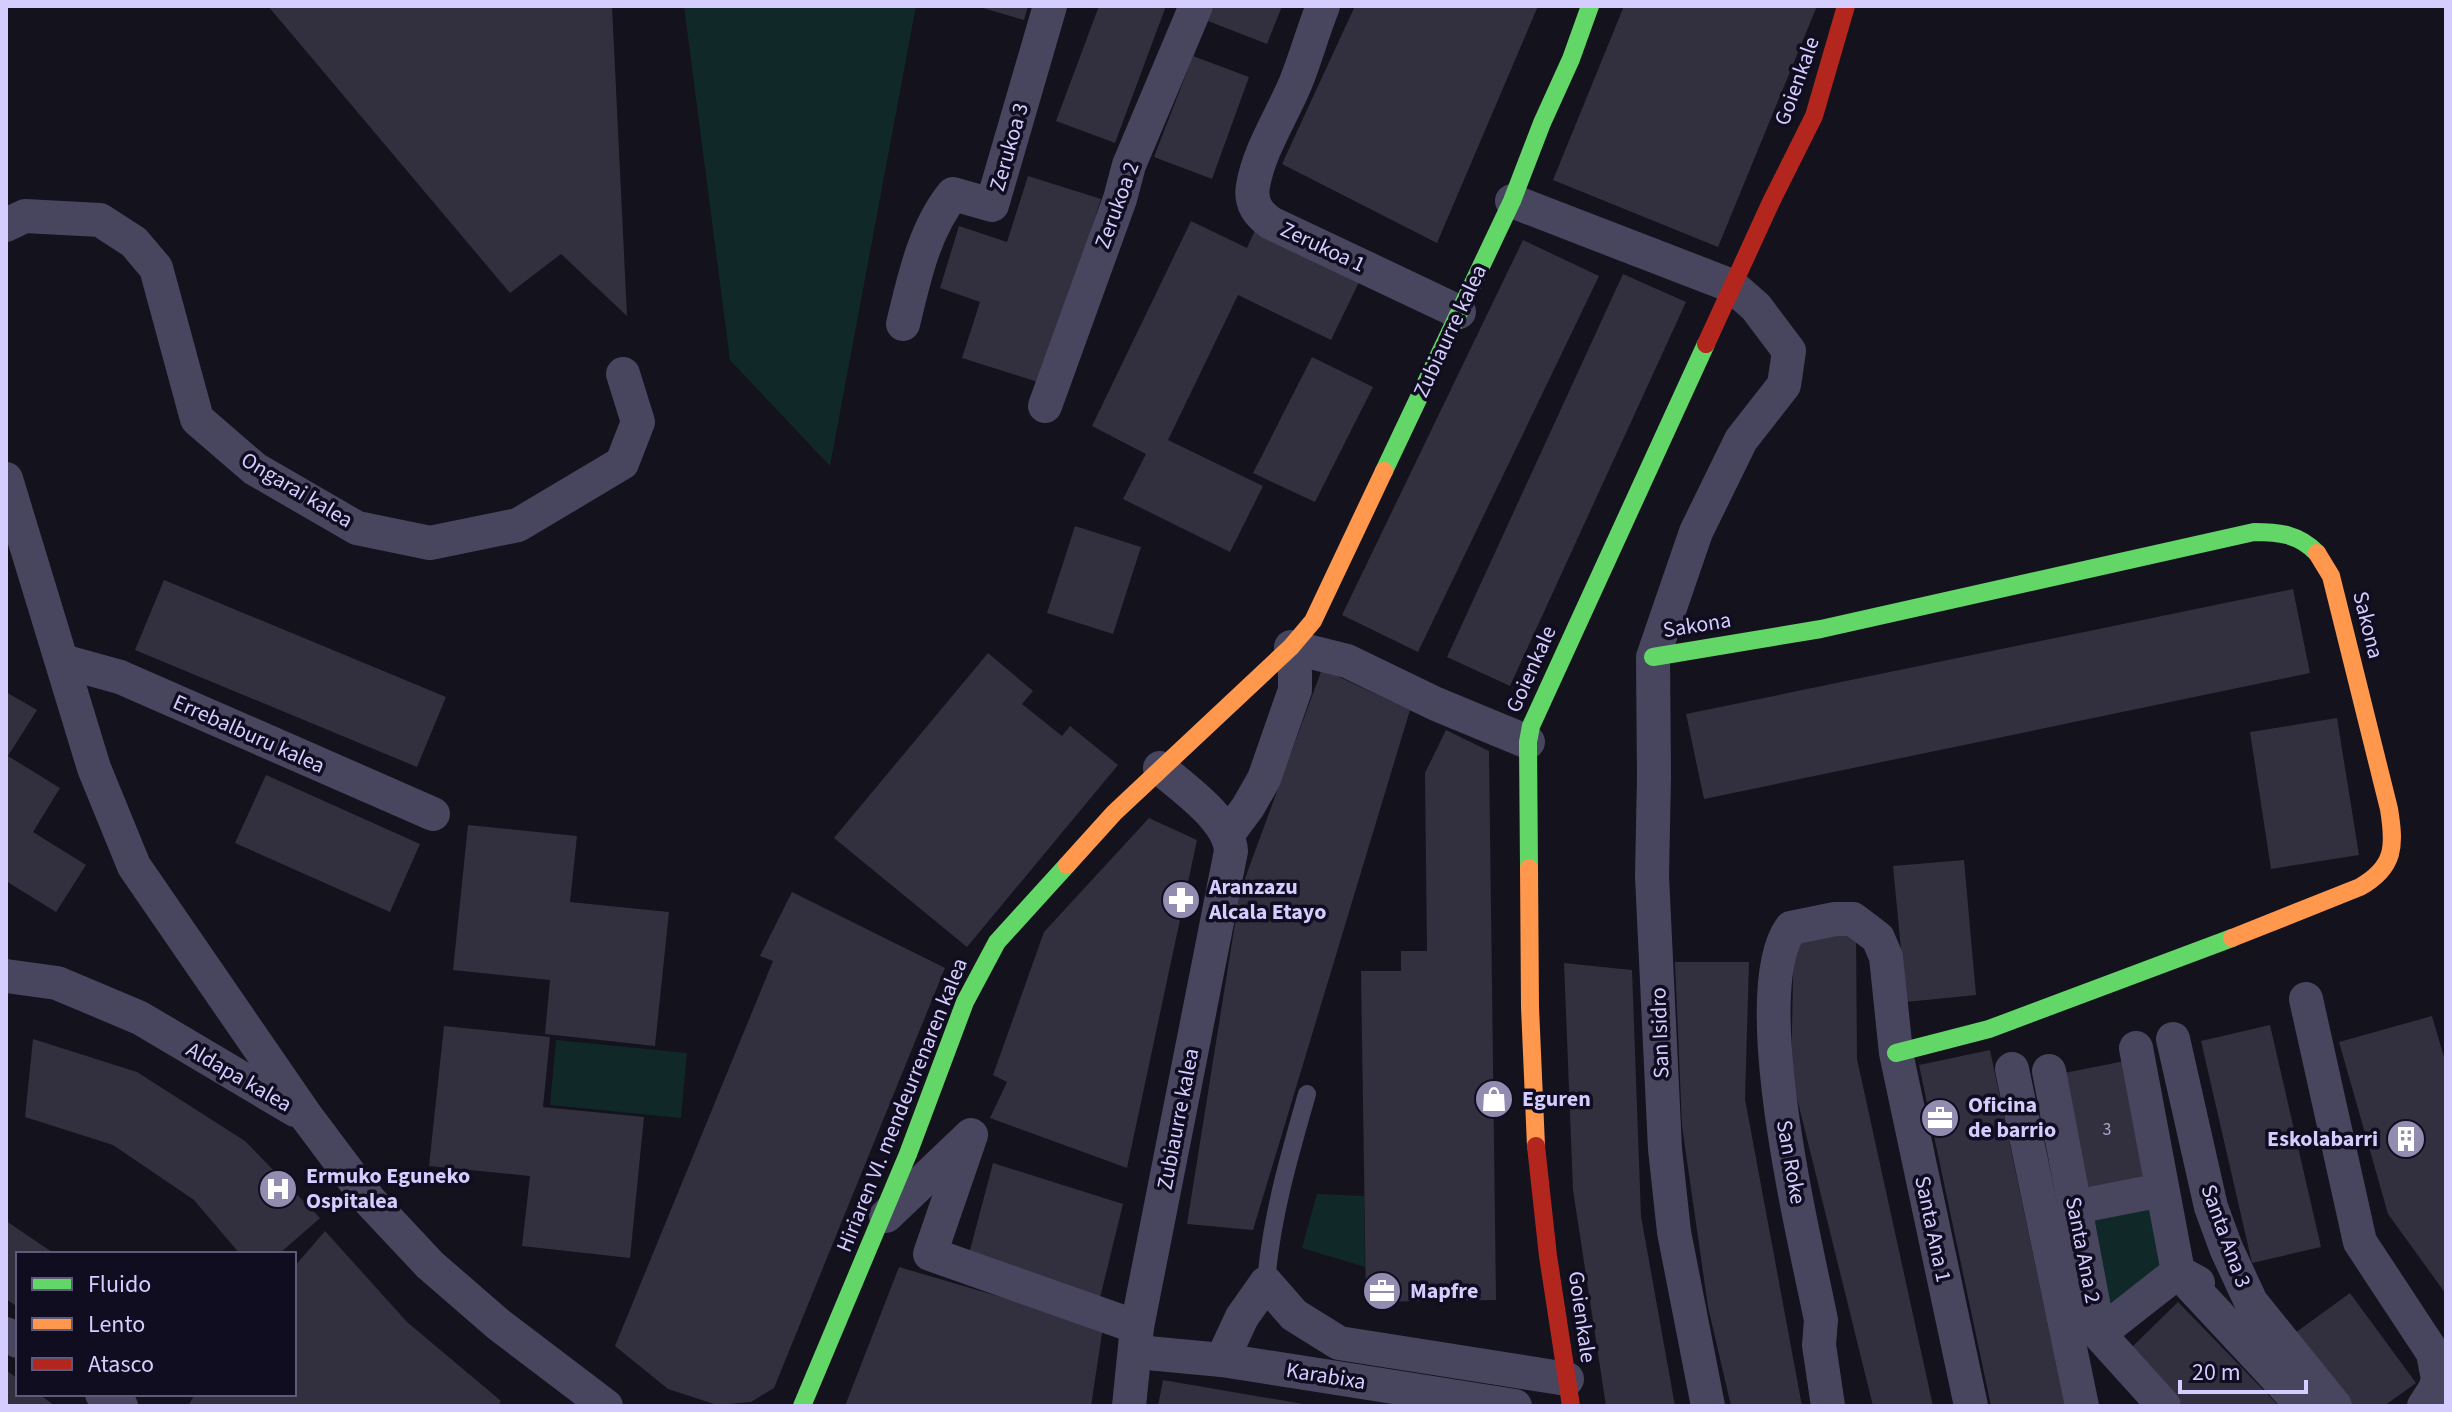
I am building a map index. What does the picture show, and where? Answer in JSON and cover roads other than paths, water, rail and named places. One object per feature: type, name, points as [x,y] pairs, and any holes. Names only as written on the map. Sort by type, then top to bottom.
[{"type":"street","name":"Zerukoa 3","points":[[903,324],[919,262],[941,209],[953,194],[992,205],[1050,6]]},
{"type":"street","name":"Zerukoa 2","points":[[1045,406],[1120,199],[1129,165],[1196,6]]},
{"type":"street","name":"Zerukoa 1","points":[[1323,6],[1295,84],[1256,176],[1252,188],[1253,203],[1260,215],[1271,223],[1459,312]]},
{"type":"street","name":"Zubiaurre kalea","points":[[1291,647],[1313,621],[1326,595],[1512,201],[1590,6]]},
{"type":"street","name":"Goienkale","points":[[1569,1392],[1538,1165],[1533,1070],[1528,742],[1531,726],[1732,286],[1814,116],[1846,6]]},
{"type":"street","points":[[1512,201],[1732,286]]},
{"type":"street","name":"Ongarai kalea","points":[[6,225],[25,216],[100,220],[134,242],[156,268],[197,419],[255,469],[357,528],[430,543],[518,525],[622,463],[638,422],[623,374]]},
{"type":"street","name":"San Isidro","points":[[1708,1406],[1674,1232],[1665,1149],[1652,876],[1653,657],[1696,532],[1741,440],[1784,385],[1789,351],[1756,307],[1732,286]]},
{"type":"street","points":[[6,479],[94,768],[134,866],[306,1116]]},
{"type":"street","name":"Sakona","points":[[1653,657],[1821,629],[2254,532],[2280,531],[2301,538],[2321,554],[2331,576],[2389,809],[2394,841],[2383,870],[2367,883],[2285,917],[1989,1029],[1896,1053]]},
{"type":"street","points":[[1160,768],[1221,823],[1228,834],[1264,779],[1295,690],[1291,647],[1347,661],[1436,704],[1528,742]]},
{"type":"street","name":"Hiriaren VI. mendeurrenaren kalea","points":[[802,1406],[859,1275],[965,1002],[997,942],[1114,813],[1291,647]]},
{"type":"street","name":"Errebalburu kalea","points":[[62,661],[120,677],[433,814]]},
{"type":"street","name":"Zubiaurre kalea","points":[[1129,1406],[1137,1339],[1230,862],[1228,834]]},
{"type":"street","name":"Santa Ana 1","points":[[1800,926],[1853,919],[1878,938],[1886,957],[1896,1053],[1971,1406]]},
{"type":"street","name":"San Roke","points":[[1800,926],[1791,928],[1778,957],[1775,1053],[1784,1130],[1821,1320],[1819,1345],[1828,1406]]},
{"type":"street","name":"Aldapa kalea","points":[[6,976],[57,983],[140,1018],[306,1116],[369,1200],[430,1265],[498,1324],[606,1406]]},
{"type":"street","points":[[2306,999],[2360,1242],[2433,1353],[2438,1379],[2424,1406]]},
{"type":"street","name":"Santa Ana 3","points":[[2173,1039],[2211,1207],[2251,1302],[2335,1406]]},
{"type":"street","points":[[2136,1048],[2178,1272],[2303,1406]]},
{"type":"street","points":[[2012,1069],[2082,1406]]},
{"type":"street","name":"Santa Ana 2","points":[[2049,1071],[2099,1334],[2164,1406]]},
{"type":"street","name":"Karabixa","points":[[880,1221],[971,1135],[930,1254],[1137,1339],[1222,1360],[1515,1406]]},
{"type":"street","points":[[2075,1207],[2162,1190]]},
{"type":"street","points":[[2178,1272],[2268,1322]]},
{"type":"street","points":[[2099,1334],[2178,1272]]},
{"type":"street","points":[[1222,1360],[1242,1317],[1266,1283]]},
{"type":"street","name":"Karabixa","points":[[1266,1283],[1294,1315],[1339,1343],[1569,1392]]},
{"type":"lane","points":[[1266,1283],[1269,1242],[1279,1191],[1307,1094]]},
{"type":"place","name":"Aranzazu Alcala Etayo","points":[[1181,900]]},
{"type":"place","name":"Eguren","points":[[1494,1099]]},
{"type":"place","name":"Oficina de barrio","points":[[1940,1118]]},
{"type":"place","name":"Eskolabarri","points":[[2406,1139]]},
{"type":"place","name":"Ermuko Eguneko Ospitalea","points":[[278,1189]]},
{"type":"place","name":"Mapfre","points":[[1382,1291]]}]
